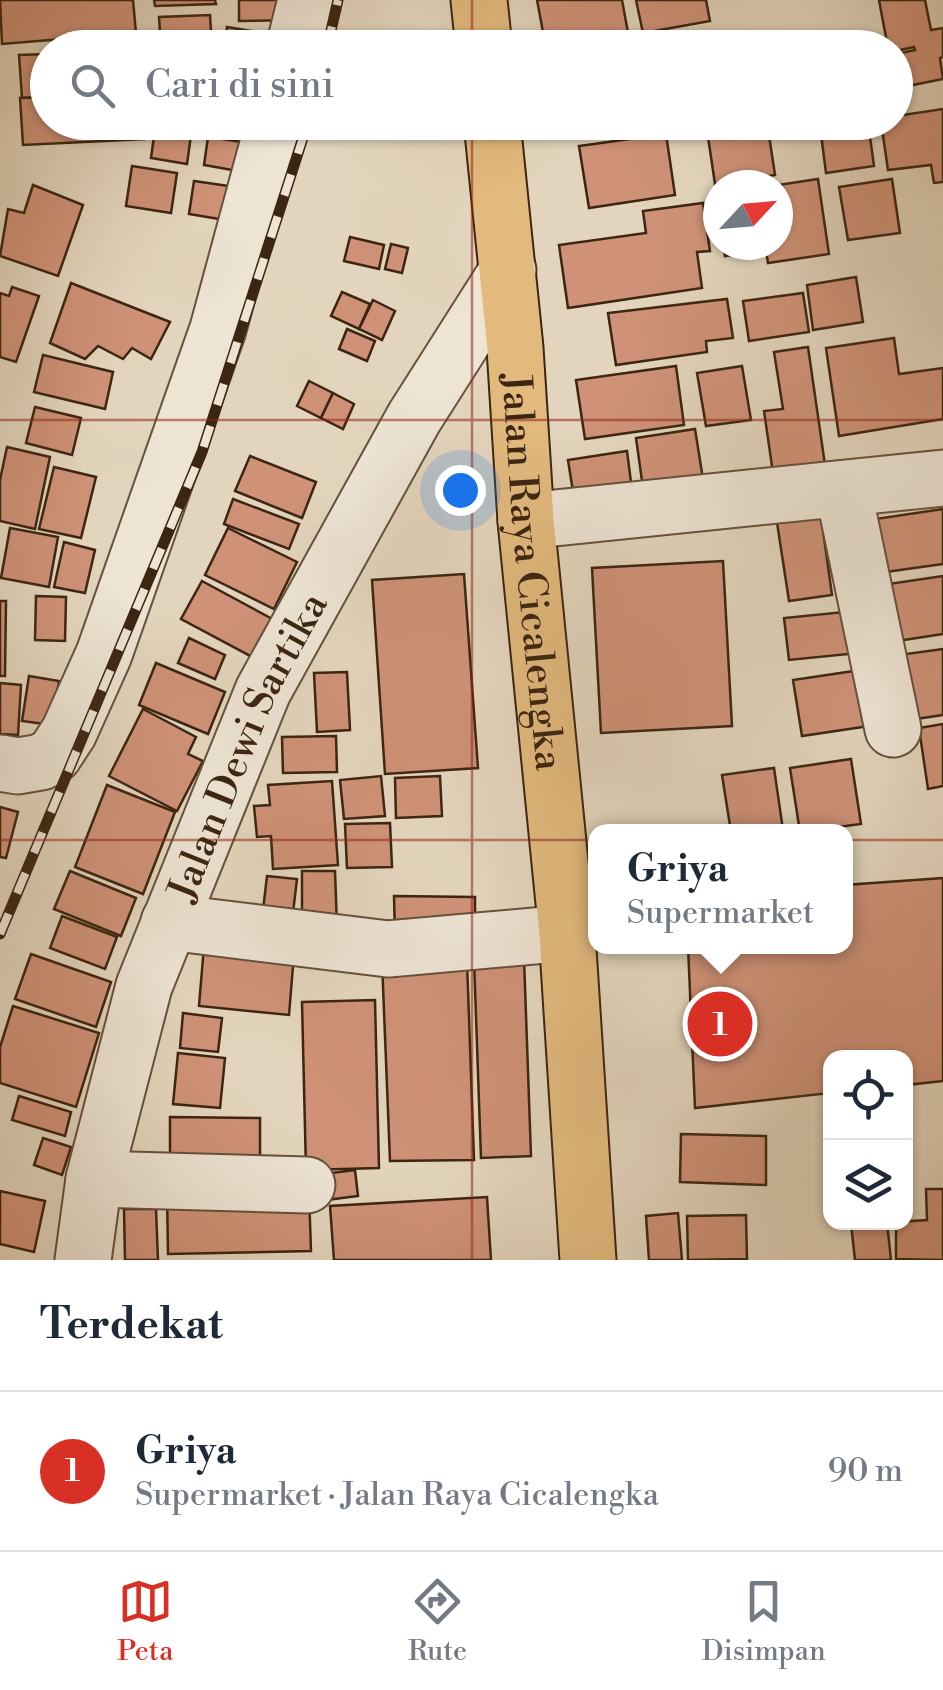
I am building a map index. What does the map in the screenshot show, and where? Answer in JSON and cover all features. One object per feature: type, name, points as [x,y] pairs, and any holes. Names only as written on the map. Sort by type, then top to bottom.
[{"type":"main road","points":[[479,0],[482,30]]},
{"type":"main road","name":"Jalan Raya Cicalengka","points":[[494,140],[508,270],[526,521],[568,933],[588,1260]]},
{"type":"street","points":[[298,30],[306,0]]},
{"type":"street","points":[[0,763],[18,766],[54,755],[69,732],[104,654],[218,329],[269,140]]},
{"type":"street","name":"Jalan Dewi Sartika","points":[[87,1223],[144,986],[262,691],[405,434],[508,270]]},
{"type":"street","points":[[526,521],[943,478]]},
{"type":"street","points":[[844,489],[893,728]]},
{"type":"street","points":[[169,922],[388,949],[568,933]]},
{"type":"street","points":[[38,1260],[87,1223],[307,1185]]},
{"type":"building","points":[[0,0],[133,0],[136,30],[30,30],[30,42],[2,44]]},
{"type":"building","points":[[154,0],[215,0],[216,4],[155,6]]},
{"type":"building","points":[[239,0],[296,0],[297,20],[239,21]]},
{"type":"building","points":[[537,0],[622,0],[628,30],[543,30]]},
{"type":"building","points":[[636,0],[706,0],[710,21],[642,30]]},
{"type":"building","points":[[879,0],[925,0],[931,30],[943,28],[943,79],[913,85],[913,30],[885,30]]},
{"type":"building","points":[[210,15],[211,30],[160,30],[159,17]]},
{"type":"building","points":[[19,55],[30,55],[30,98],[22,98]]},
{"type":"building","points":[[20,98],[30,98],[30,140],[125,140],[23,145]]},
{"type":"building","points":[[943,109],[943,182],[934,183],[931,165],[888,170],[884,140],[913,140],[913,113]]},
{"type":"building","points":[[153,140],[190,140],[187,164],[151,158]]},
{"type":"building","points":[[208,140],[243,142],[238,171],[204,165]]},
{"type":"building","points":[[622,140],[667,140],[675,195],[589,208],[579,146]]},
{"type":"building","points":[[708,140],[770,140],[774,170],[713,170]]},
{"type":"building","points":[[822,140],[870,140],[874,166],[826,173]]},
{"type":"building","points":[[132,166],[177,173],[171,213],[126,206]]},
{"type":"building","points":[[818,179],[829,254],[793,259],[793,183]]},
{"type":"building","points":[[892,179],[900,233],[848,240],[839,187]]},
{"type":"building","points":[[194,181],[236,187],[231,221],[189,214]]},
{"type":"building","points":[[33,185],[83,205],[58,276],[0,256],[8,209],[24,213]]},
{"type":"building","points":[[703,203],[703,252],[697,252],[702,288],[568,308],[559,245],[646,233],[643,211]]},
{"type":"building","points":[[350,237],[384,245],[379,269],[344,261]]},
{"type":"building","points":[[391,244],[408,248],[402,273],[385,269]]},
{"type":"building","points":[[856,277],[863,322],[813,330],[807,285]]},
{"type":"building","points":[[71,283],[170,322],[151,359],[132,348],[123,359],[98,346],[85,359],[50,343]]},
{"type":"building","points":[[12,287],[39,296],[16,362],[0,357],[0,293],[9,296]]},
{"type":"building","points":[[342,292],[370,304],[359,329],[331,316]]},
{"type":"building","points":[[803,293],[809,332],[749,341],[743,301]]},
{"type":"building","points":[[727,299],[733,338],[706,341],[707,352],[616,365],[608,313]]},
{"type":"building","points":[[373,300],[395,311],[382,340],[359,329]]},
{"type":"building","points":[[347,329],[375,341],[367,361],[339,349]]},
{"type":"building","points":[[894,338],[899,374],[943,368],[943,419],[839,436],[826,348]]},
{"type":"building","points":[[808,347],[825,465],[773,473],[764,411],[783,409],[774,352]]},
{"type":"building","points":[[43,355],[113,372],[105,409],[34,392]]},
{"type":"building","points":[[676,366],[684,425],[585,439],[576,380]]},
{"type":"building","points":[[742,366],[751,420],[706,426],[697,373]]},
{"type":"building","points":[[309,381],[333,393],[321,418],[297,406]]},
{"type":"building","points":[[333,393],[354,404],[343,429],[321,418]]},
{"type":"building","points":[[35,407],[81,418],[72,455],[26,443]]},
{"type":"building","points":[[695,429],[703,479],[643,488],[636,438]]},
{"type":"building","points":[[7,447],[50,457],[35,529],[0,521],[0,480]]},
{"type":"building","points":[[627,451],[632,490],[574,498],[568,460]]},
{"type":"building","points":[[250,456],[316,482],[302,518],[235,491]]},
{"type":"building","points":[[54,467],[96,477],[81,538],[39,529]]},
{"type":"building","points":[[233,499],[299,524],[289,549],[224,524]]},
{"type":"building","points":[[820,509],[832,595],[789,601],[776,516]]},
{"type":"building","points":[[943,509],[943,564],[871,574],[862,521]]},
{"type":"building","points":[[10,528],[58,537],[49,587],[1,578]]},
{"type":"building","points":[[228,528],[297,562],[274,609],[205,575]]},
{"type":"building","points":[[64,542],[95,550],[85,593],[54,587]]},
{"type":"building","points":[[723,561],[732,726],[601,733],[592,568]]},
{"type":"building","points":[[464,574],[478,768],[385,774],[372,580]]},
{"type":"building","points":[[943,576],[943,634],[884,643],[875,586]]},
{"type":"building","points":[[202,581],[276,621],[256,659],[181,619]]},
{"type":"building","points":[[36,596],[66,597],[65,641],[35,640]]},
{"type":"building","points":[[0,601],[6,601],[5,676],[0,676]]},
{"type":"building","points":[[844,612],[849,654],[789,660],[784,618]]},
{"type":"building","points":[[189,638],[225,655],[215,679],[178,663]]},
{"type":"building","points":[[943,649],[943,715],[916,719],[906,654]]},
{"type":"building","points":[[156,663],[225,692],[208,734],[139,705]]},
{"type":"building","points":[[874,668],[883,724],[802,736],[793,680]]},
{"type":"building","points":[[347,672],[350,730],[317,732],[314,673]]},
{"type":"building","points":[[29,676],[59,681],[52,725],[22,721]]},
{"type":"building","points":[[0,683],[21,685],[18,735],[0,734]]},
{"type":"building","points":[[143,709],[196,737],[188,754],[203,761],[177,811],[109,776]]},
{"type":"building","points":[[943,724],[943,786],[928,789],[919,728]]},
{"type":"building","points":[[336,736],[337,772],[283,773],[282,737]]},
{"type":"building","points":[[851,759],[861,824],[799,824],[790,768]]},
{"type":"building","points":[[774,768],[782,824],[730,824],[722,775]]},
{"type":"building","points":[[381,776],[385,816],[344,819],[340,780]]},
{"type":"building","points":[[440,776],[442,816],[396,818],[395,778]]},
{"type":"building","points":[[332,781],[338,865],[273,869],[271,836],[257,837],[254,806],[270,805],[268,785]]},
{"type":"building","points":[[107,785],[175,812],[143,894],[75,867]]},
{"type":"building","points":[[0,807],[18,812],[6,858],[0,857]]},
{"type":"building","points":[[390,823],[392,867],[347,868],[345,824]]},
{"type":"building","points":[[70,871],[136,898],[121,936],[54,909]]},
{"type":"building","points":[[302,871],[335,871],[337,927],[302,927]]},
{"type":"building","points":[[267,876],[297,879],[291,930],[261,927]]},
{"type":"building","points":[[943,878],[943,1081],[913,1084],[913,1050],[823,1050],[823,1094],[695,1108],[688,954],[853,954],[853,884]]},
{"type":"building","points":[[394,896],[475,897],[475,935],[395,935]]},
{"type":"building","points":[[62,916],[117,937],[105,969],[50,948]]},
{"type":"building","points":[[204,946],[294,954],[289,1015],[199,1006]]},
{"type":"building","points":[[31,954],[111,982],[96,1027],[15,999]]},
{"type":"building","points":[[524,958],[531,1156],[481,1158],[474,960]]},
{"type":"building","points":[[382,961],[467,961],[474,1160],[390,1161]]},
{"type":"building","points":[[375,1000],[379,1168],[306,1170],[302,1002]]},
{"type":"building","points":[[13,1006],[99,1033],[76,1107],[0,1083],[0,1047]]},
{"type":"building","points":[[183,1013],[222,1018],[218,1052],[180,1048]]},
{"type":"building","points":[[178,1053],[225,1058],[220,1108],[173,1104]]},
{"type":"building","points":[[19,1096],[71,1112],[65,1136],[12,1120]]},
{"type":"building","points":[[170,1117],[260,1118],[260,1172],[170,1171]]},
{"type":"building","points":[[681,1134],[766,1136],[766,1185],[680,1182]]},
{"type":"building","points":[[43,1138],[71,1147],[62,1175],[34,1165]]},
{"type":"building","points":[[355,1170],[358,1196],[326,1200],[323,1174]]},
{"type":"building","points":[[926,1189],[943,1189],[943,1260],[896,1259],[896,1230],[913,1230],[913,1221],[927,1220]]},
{"type":"building","points":[[0,1191],[45,1201],[34,1252],[0,1244]]},
{"type":"building","points":[[309,1192],[311,1251],[168,1254],[167,1194]]},
{"type":"building","points":[[487,1197],[491,1260],[334,1260],[330,1206]]},
{"type":"building","points":[[124,1209],[156,1209],[158,1260],[125,1260]]},
{"type":"building","points":[[678,1213],[682,1260],[649,1260],[646,1216]]},
{"type":"building","points":[[746,1215],[747,1259],[688,1260],[687,1216]]},
{"type":"building","points":[[852,1230],[888,1230],[891,1260],[855,1260]]},
{"type":"railway","points":[[331,30],[338,0]]},
{"type":"railway","points":[[0,934],[202,452],[302,140]]},
{"type":"place","name":"Griya","points":[[720,1024]]}]
